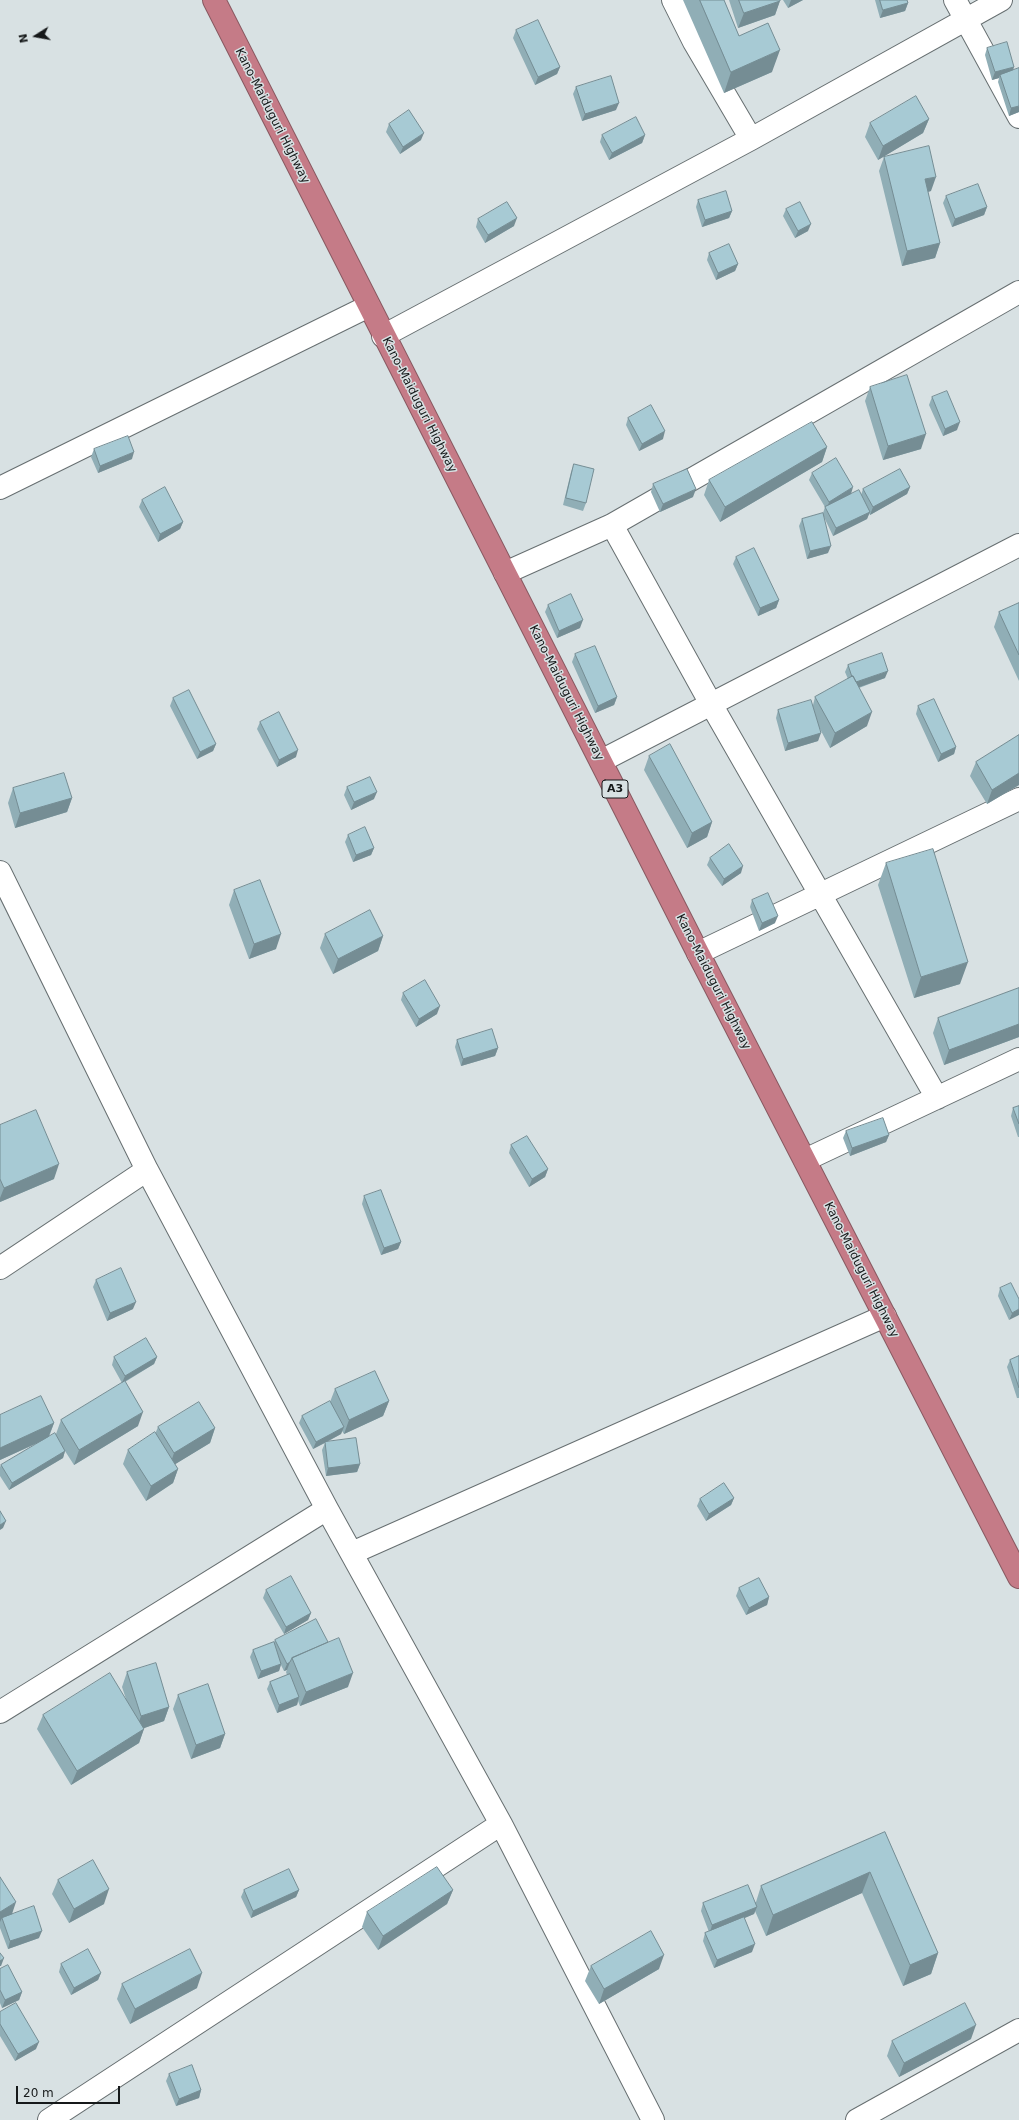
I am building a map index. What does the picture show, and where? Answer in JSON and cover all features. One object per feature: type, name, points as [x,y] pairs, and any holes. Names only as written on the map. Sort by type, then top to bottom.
[{"type":"highway","name":"Kano-Maiduguri Highway","points":[[214,0],[698,953],[885,1316],[1017,1567]]},
{"type":"street","points":[[673,0],[694,42],[751,139]]},
{"type":"street","points":[[955,0],[1019,117]]},
{"type":"street","points":[[384,336],[751,139],[965,19],[1002,0]]},
{"type":"street","points":[[505,573],[612,525],[1019,292]]},
{"type":"street","points":[[0,488],[369,306]]},
{"type":"street","points":[[612,525],[711,704],[937,1098]]},
{"type":"street","points":[[601,761],[1019,545]]},
{"type":"street","points":[[698,953],[1019,799]]},
{"type":"street","points":[[0,872],[147,1170],[327,1508],[501,1824],[653,2120]]},
{"type":"street","points":[[805,1160],[1019,1059]]},
{"type":"street","points":[[0,1268],[147,1170]]},
{"type":"street","points":[[352,1553],[885,1316]]},
{"type":"street","points":[[0,1712],[327,1508]]},
{"type":"street","points":[[49,2120],[501,1824]]},
{"type":"street","points":[[857,2120],[1019,2030]]},
{"type":"building","points":[[700,0],[724,0],[739,36],[768,23],[780,50],[731,72]]},
{"type":"building","points":[[739,0],[780,0],[780,1],[744,13]]},
{"type":"building","points":[[880,0],[907,0],[908,3],[883,10]]},
{"type":"building","points":[[538,20],[560,67],[538,77],[516,30]]},
{"type":"building","points":[[1007,42],[1014,67],[995,72],[987,48]]},
{"type":"building","points":[[1019,68],[1019,106],[1011,108],[1000,75]]},
{"type":"building","points":[[611,76],[619,103],[585,114],[576,87]]},
{"type":"building","points":[[916,96],[929,119],[883,146],[870,123]]},
{"type":"building","points":[[409,110],[424,133],[403,147],[389,124]]},
{"type":"building","points":[[636,117],[645,135],[612,153],[602,135]]},
{"type":"building","points":[[929,146],[936,177],[925,179],[940,243],[907,251],[884,157]]},
{"type":"building","points":[[978,184],[987,207],[955,219],[946,196]]},
{"type":"building","points":[[726,191],[732,211],[705,220],[698,200]]},
{"type":"building","points":[[507,202],[517,218],[488,235],[478,219]]},
{"type":"building","points":[[800,202],[811,224],[798,231],[786,209]]},
{"type":"building","points":[[729,244],[738,264],[718,273],[709,253]]},
{"type":"building","points":[[907,375],[926,434],[888,446],[870,387]]},
{"type":"building","points":[[947,391],[960,422],[945,429],[932,397]]},
{"type":"building","points":[[651,405],[665,431],[642,444],[628,418]]},
{"type":"building","points":[[812,422],[827,447],[725,507],[709,480]]},
{"type":"building","points":[[128,436],[134,452],[100,466],[94,449]]},
{"type":"building","points":[[836,458],[853,487],[829,502],[812,473]]},
{"type":"building","points":[[574,464],[594,469],[586,503],[566,498]]},
{"type":"building","points":[[687,469],[696,489],[663,504],[653,484]]},
{"type":"building","points":[[900,469],[910,487],[873,507],[863,489]]},
{"type":"building","points":[[165,487],[183,522],[160,534],[142,500]]},
{"type":"building","points":[[859,490],[870,512],[836,528],[825,507]]},
{"type":"building","points":[[823,513],[831,546],[810,551],[802,519]]},
{"type":"building","points":[[754,548],[779,600],[760,608],[736,557]]},
{"type":"building","points":[[571,594],[583,620],[559,631],[548,605]]},
{"type":"building","points":[[1019,603],[1019,655],[999,612]]},
{"type":"building","points":[[595,646],[617,697],[598,706],[575,654]]},
{"type":"building","points":[[882,653],[888,671],[856,682],[853,676],[852,677],[848,665]]},
{"type":"building","points":[[853,676],[872,712],[835,733],[815,697]]},
{"type":"building","points":[[189,690],[216,744],[200,752],[173,698]]},
{"type":"building","points":[[934,699],[956,747],[941,754],[918,706]]},
{"type":"building","points":[[811,700],[821,733],[788,743],[778,710]]},
{"type":"building","points":[[279,712],[298,750],[279,760],[260,722]]},
{"type":"building","points":[[1019,735],[1019,773],[992,790],[976,762]]},
{"type":"building","points":[[670,744],[712,822],[692,833],[649,756]]},
{"type":"building","points":[[64,773],[72,798],[20,813],[13,788]]},
{"type":"building","points":[[370,777],[377,792],[354,802],[347,787]]},
{"type":"building","points":[[365,827],[374,848],[356,855],[348,835]]},
{"type":"building","points":[[729,844],[743,866],[724,879],[710,858]]},
{"type":"building","points":[[933,849],[968,962],[921,977],[886,863]]},
{"type":"building","points":[[260,880],[281,934],[254,944],[234,890]]},
{"type":"building","points":[[768,893],[778,916],[762,923],[752,900]]},
{"type":"building","points":[[370,910],[383,936],[338,959],[325,934]]},
{"type":"building","points":[[425,980],[440,1006],[419,1019],[403,993]]},
{"type":"building","points":[[1019,988],[1019,1024],[949,1050],[938,1018]]},
{"type":"building","points":[[492,1029],[498,1048],[463,1059],[457,1040]]},
{"type":"building","points":[[1019,1106],[1019,1124],[1013,1108]]},
{"type":"building","points":[[36,1110],[59,1164],[4,1188],[0,1179],[0,1125]]},
{"type":"building","points":[[883,1118],[889,1135],[852,1148],[846,1131]]},
{"type":"building","points":[[527,1136],[548,1169],[532,1179],[511,1145]]},
{"type":"building","points":[[381,1190],[401,1242],[384,1248],[364,1196]]},
{"type":"building","points":[[121,1268],[136,1302],[110,1313],[96,1280]]},
{"type":"building","points":[[1011,1283],[1019,1299],[1019,1309],[1012,1313],[1000,1288]]},
{"type":"building","points":[[146,1338],[157,1357],[125,1376],[114,1357]]},
{"type":"building","points":[[1019,1356],[1019,1388],[1010,1360]]},
{"type":"building","points":[[375,1371],[389,1401],[349,1420],[335,1389]]},
{"type":"building","points":[[125,1381],[143,1412],[79,1450],[61,1420]]},
{"type":"building","points":[[41,1396],[54,1423],[0,1448],[0,1415]]},
{"type":"building","points":[[330,1401],[344,1427],[316,1442],[302,1416]]},
{"type":"building","points":[[199,1402],[215,1428],[174,1453],[158,1427]]},
{"type":"building","points":[[155,1432],[178,1469],[151,1486],[128,1450]]},
{"type":"building","points":[[55,1433],[65,1451],[12,1483],[1,1465]]},
{"type":"building","points":[[356,1438],[360,1464],[328,1468],[325,1442]]},
{"type":"building","points":[[724,1483],[734,1498],[709,1514],[700,1499]]},
{"type":"building","points":[[0,1511],[6,1521],[0,1525]]},
{"type":"building","points":[[291,1576],[311,1613],[286,1627],[266,1590]]},
{"type":"building","points":[[759,1578],[769,1597],[749,1608],[739,1588]]},
{"type":"building","points":[[316,1619],[328,1642],[292,1658],[287,1664],[275,1640]]},
{"type":"building","points":[[339,1638],[353,1673],[306,1692],[292,1658]]},
{"type":"building","points":[[274,1642],[281,1664],[261,1671],[253,1650]]},
{"type":"building","points":[[156,1663],[169,1707],[141,1716],[127,1672]]},
{"type":"building","points":[[110,1673],[144,1729],[77,1771],[43,1715]]},
{"type":"building","points":[[290,1674],[299,1697],[279,1705],[270,1682]]},
{"type":"building","points":[[208,1684],[225,1734],[196,1745],[178,1695]]},
{"type":"building","points":[[885,1832],[938,1953],[910,1965],[870,1872],[773,1915],[761,1886]]},
{"type":"building","points":[[93,1860],[109,1889],[74,1909],[58,1880]]},
{"type":"building","points":[[437,1867],[453,1890],[383,1936],[367,1912]]},
{"type":"building","points":[[289,1869],[299,1890],[253,1911],[244,1890]]},
{"type":"building","points":[[0,1877],[16,1902],[0,1912]]},
{"type":"building","points":[[748,1885],[757,1907],[712,1925],[703,1903]]},
{"type":"building","points":[[34,1906],[42,1931],[10,1941],[2,1918]]},
{"type":"building","points":[[744,1917],[755,1944],[717,1960],[705,1933]]},
{"type":"building","points":[[651,1931],[664,1955],[604,1989],[591,1966]]},
{"type":"building","points":[[88,1949],[101,1973],[74,1988],[61,1964]]},
{"type":"building","points":[[190,1949],[202,1973],[135,2009],[122,1984]]},
{"type":"building","points":[[0,1953],[4,1958],[0,1961]]},
{"type":"building","points":[[8,1965],[22,1992],[5,2000],[0,1990],[0,1969]]},
{"type":"building","points":[[16,2003],[39,2042],[18,2054],[0,2024],[0,2012]]},
{"type":"building","points":[[965,2003],[976,2025],[904,2063],[892,2041]]},
{"type":"building","points":[[192,2065],[201,2090],[179,2099],[169,2074]]}]
